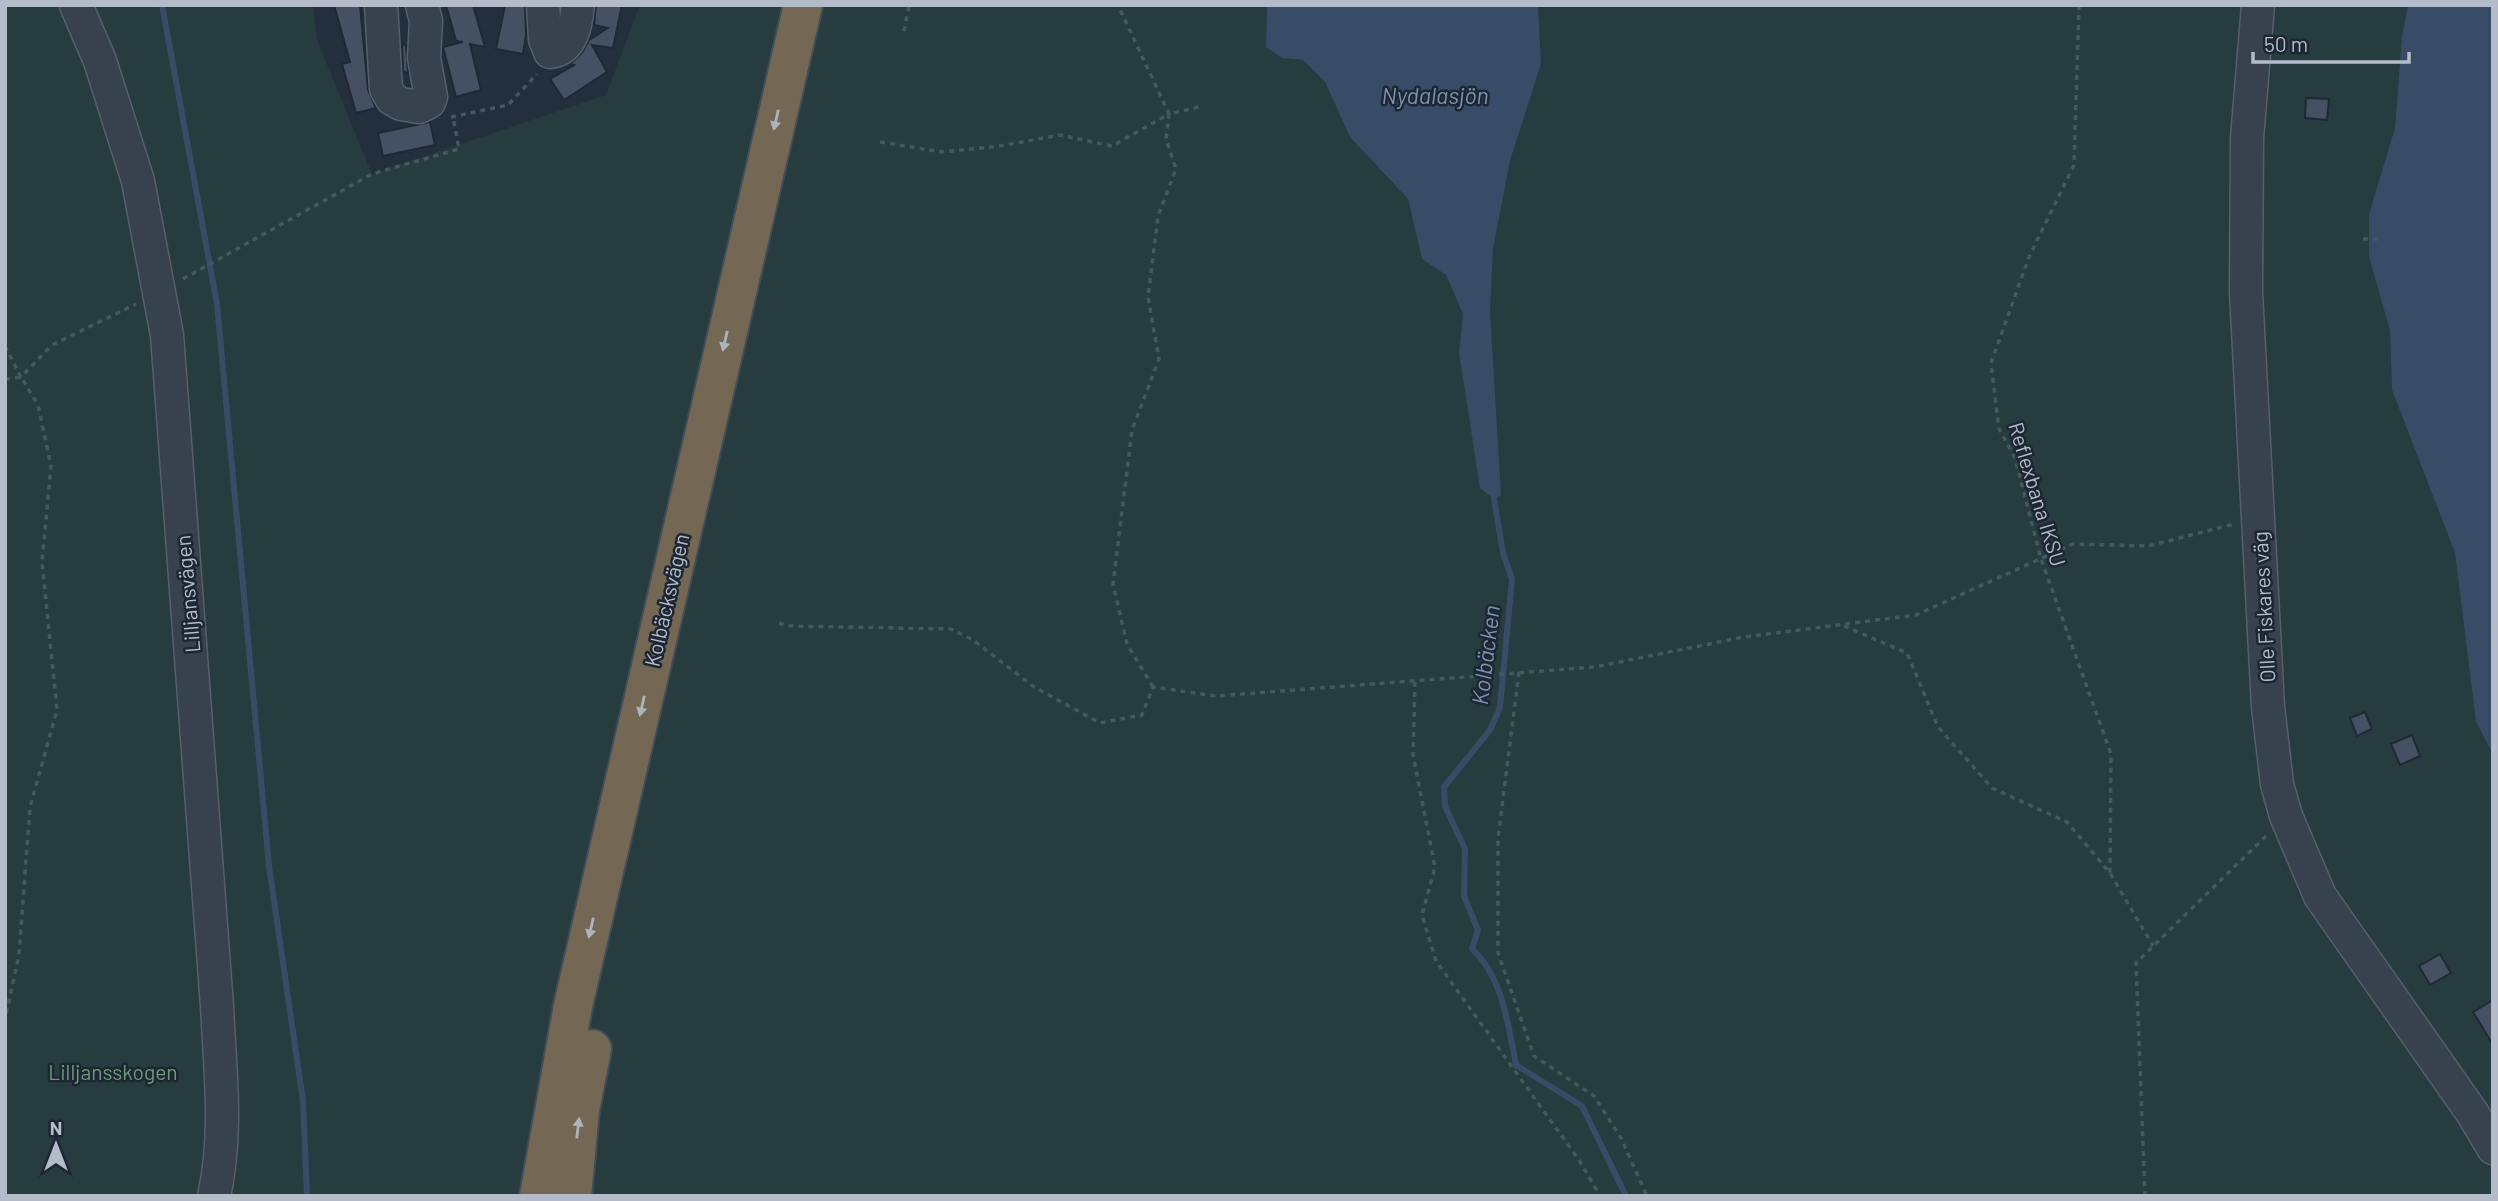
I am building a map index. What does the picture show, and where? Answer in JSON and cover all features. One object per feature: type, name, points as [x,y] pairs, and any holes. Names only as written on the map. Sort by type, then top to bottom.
[{"type":"highway","name":"Kolbäcksvägen","points":[[539,1196],[573,1006],[803,5]]},
{"type":"highway","name":"Kolbäcksvägen","points":[[572,1196],[580,1110],[600,1008],[827,5]]},
{"type":"street","name":"Lilljansvägen","points":[[76,5],[100,61],[130,154],[160,293],[172,401],[217,1006],[223,1111],[219,1174],[214,1196]]},
{"type":"street","points":[[381,5],[386,89],[392,99],[401,104],[441,110]]},
{"type":"street","points":[[422,5],[426,21],[424,58],[431,90],[441,110]]},
{"type":"street","points":[[543,5],[545,39],[550,52],[562,48],[572,35],[578,5]]},
{"type":"street","name":"Olle Fiskares väg","points":[[2258,5],[2247,138],[2246,292],[2268,708],[2277,784],[2286,816],[2320,896],[2473,1114],[2493,1148]]},
{"type":"path","points":[[904,31],[909,5]]},
{"type":"path","points":[[1118,5],[1169,114],[1166,139],[1176,169],[1158,216],[1148,297],[1159,359],[1132,430],[1113,584],[1127,644],[1153,687]]},
{"type":"path","name":"Reflexbana IKSU","points":[[2079,5],[2074,164],[2029,257],[1992,363],[2000,429],[2015,458],[2040,559],[2111,754],[2110,873]]},
{"type":"path","points":[[441,110],[476,114],[514,102],[550,52]]},
{"type":"path","points":[[880,142],[942,152],[1000,146],[1060,135],[1112,146],[1169,114],[1203,106]]},
{"type":"path","points":[[5,379],[21,377],[52,345],[160,293],[372,174],[458,149],[441,110]]},
{"type":"path","points":[[2363,239],[2381,239]]},
{"type":"path","points":[[5,346],[38,405],[51,466],[42,562],[57,709],[30,807],[19,955],[5,1019]]},
{"type":"path","points":[[1153,687],[1216,696],[1595,667],[1744,637],[1916,615],[2073,544],[2148,547],[2240,522]]},
{"type":"path","points":[[779,623],[788,626],[951,629],[973,640],[1034,687],[1100,723],[1142,715],[1153,687]]},
{"type":"path","points":[[1842,625],[1906,653],[1938,727],[1992,788],[2067,822],[2110,873],[2153,946]]},
{"type":"path","points":[[1519,672],[1498,838],[1498,953],[1534,1056],[1594,1096],[1621,1139],[1647,1196]]},
{"type":"path","points":[[1415,681],[1413,755],[1435,867],[1422,915],[1436,961],[1579,1160],[1601,1196]]},
{"type":"path","points":[[2145,1196],[2136,962],[2286,816]]},
{"type":"green space","name":"Lilljansskogen","points":[[5,5],[313,5],[317,40],[372,174],[606,95],[640,5],[1267,5],[1266,47],[1282,58],[1303,60],[1325,82],[1350,137],[1408,199],[1422,259],[1446,275],[1463,314],[1459,352],[1490,313],[1493,249],[1510,161],[1541,64],[1538,5],[2408,5],[2402,36],[2395,128],[2369,214],[2369,257],[2390,331],[2392,390],[2455,553],[2476,722],[2493,754],[2493,1196],[5,1196]]},
{"type":"water","name":"Nydalasjön","points":[[1267,5],[1538,5],[1541,64],[1510,161],[1493,249],[1490,313],[1501,495],[1494,499],[1480,488],[1459,352],[1463,314],[1446,275],[1422,259],[1408,199],[1350,137],[1325,82],[1303,60],[1282,58],[1266,47]]},
{"type":"water","points":[[2408,5],[2493,5],[2493,754],[2476,722],[2455,553],[2392,390],[2390,331],[2369,257],[2369,214],[2395,128],[2402,36]]},
{"type":"building","points":[[334,5],[360,5],[368,90],[376,108],[356,113],[342,64],[350,62]]},
{"type":"building","points":[[446,5],[473,5],[485,47],[470,44],[481,90],[456,97],[443,47],[463,42],[456,41]]},
{"type":"building","points":[[505,5],[525,5],[526,35],[523,54],[496,49]]},
{"type":"building","points":[[596,5],[622,5],[613,48],[592,45],[607,72],[564,100],[550,79],[574,65],[570,64],[582,53],[589,40],[608,28],[594,25]]},
{"type":"building","points":[[402,43],[406,46],[408,74],[403,71]]},
{"type":"building","points":[[2306,98],[2329,99],[2327,120],[2305,118]]},
{"type":"building","points":[[430,122],[435,145],[383,156],[378,133]]},
{"type":"building","points":[[2365,712],[2372,729],[2357,736],[2350,718]]},
{"type":"building","points":[[2412,735],[2420,756],[2400,765],[2391,744]]},
{"type":"building","points":[[2440,954],[2451,973],[2430,985],[2419,966]]},
{"type":"building","points":[[2493,1000],[2493,1045],[2473,1012]]},
{"type":"waterway","points":[[162,5],[217,304],[269,866],[303,1101],[307,1196]]},
{"type":"waterway","name":"Kolbäcken","points":[[1494,499],[1503,553],[1512,579],[1500,707],[1490,730],[1444,787],[1445,806],[1465,849],[1464,896],[1478,930],[1472,949],[1491,973],[1503,1002],[1516,1065],[1582,1106],[1626,1196]]}]
